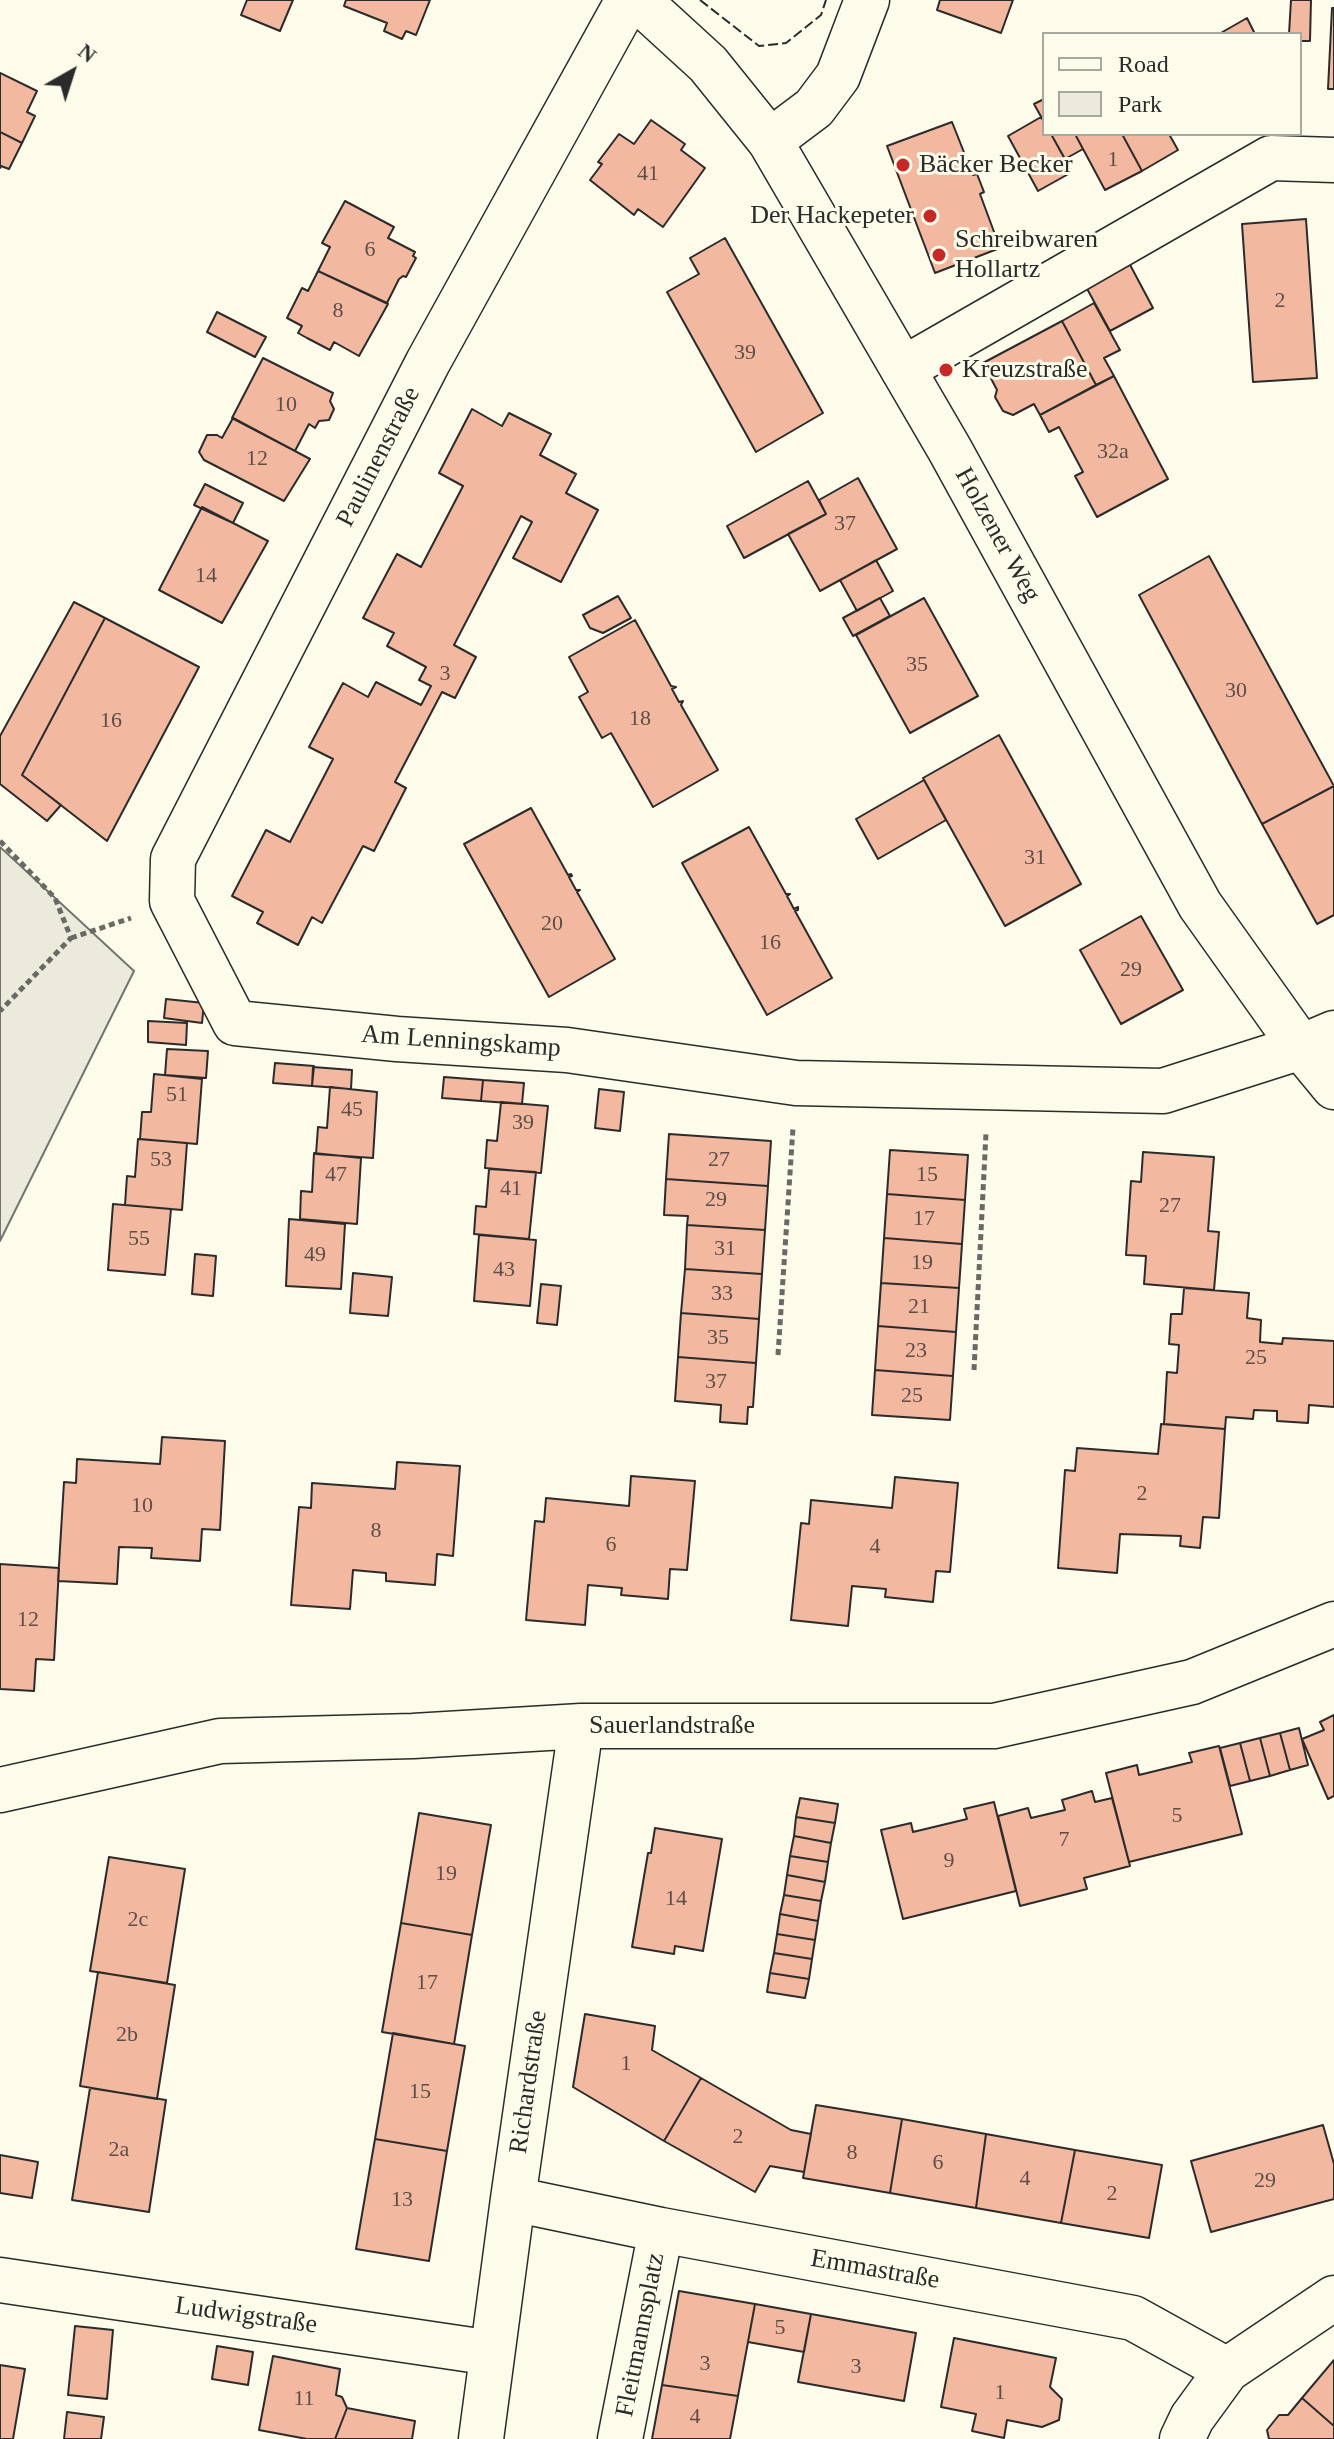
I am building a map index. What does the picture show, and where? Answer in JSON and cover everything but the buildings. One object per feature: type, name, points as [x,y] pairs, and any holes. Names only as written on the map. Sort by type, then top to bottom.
[{"type":"street","name":"Paulinenstraße","points":[[178,913],[173,859],[428,362],[628,0]]},
{"type":"street","name":"Holzener Weg","points":[[638,0],[708,64],[770,141],[903,369],[1200,905],[1318,1040],[1334,1087]]},
{"type":"street","points":[[770,141],[814,108],[838,76],[867,0]]},
{"type":"street","points":[[903,369],[1271,158],[1334,160]]},
{"type":"street","name":"Am Lenningskamp","points":[[178,913],[235,1023],[397,1039],[567,1050],[796,1083],[1163,1091],[1318,1040]]},
{"type":"street","name":"Sauerlandstraße","points":[[0,1790],[220,1741],[413,1736],[581,1726],[994,1726],[1192,1682],[1334,1624]]},
{"type":"street","name":"Richardstraße","points":[[481,2439],[581,1726]]},
{"type":"street","name":"Emmastraße","points":[[513,2199],[661,2230],[1133,2318],[1227,2370]]},
{"type":"street","name":"Fleitmannsplatz","points":[[620,2439],[661,2230]]},
{"type":"street","name":"Ludwigstraße","points":[[0,2280],[492,2353]]},
{"type":"street","points":[[1182,2439],[1192,2418],[1227,2370],[1334,2298]]},
{"type":"path","points":[[0,841],[55,898],[71,938]]},
{"type":"path","points":[[0,1011],[71,938],[158,909],[178,913]]},
{"type":"path","points":[[778,1355],[796,1083]]},
{"type":"path","points":[[974,1370],[988,1088]]},
{"type":"green space","points":[[0,847],[134,971],[0,1241]]},
{"type":"fence","points":[[700,0],[759,46],[786,43],[821,15],[826,0]]},
{"type":"place","name":"Bäcker Becker","points":[[903,165]]},
{"type":"place","name":"Der Hackepeter","points":[[930,216]]},
{"type":"place","name":"Schreibwaren Hollartz","points":[[939,255]]},
{"type":"place","name":"Kreuzstraße","points":[[946,370]]}]
